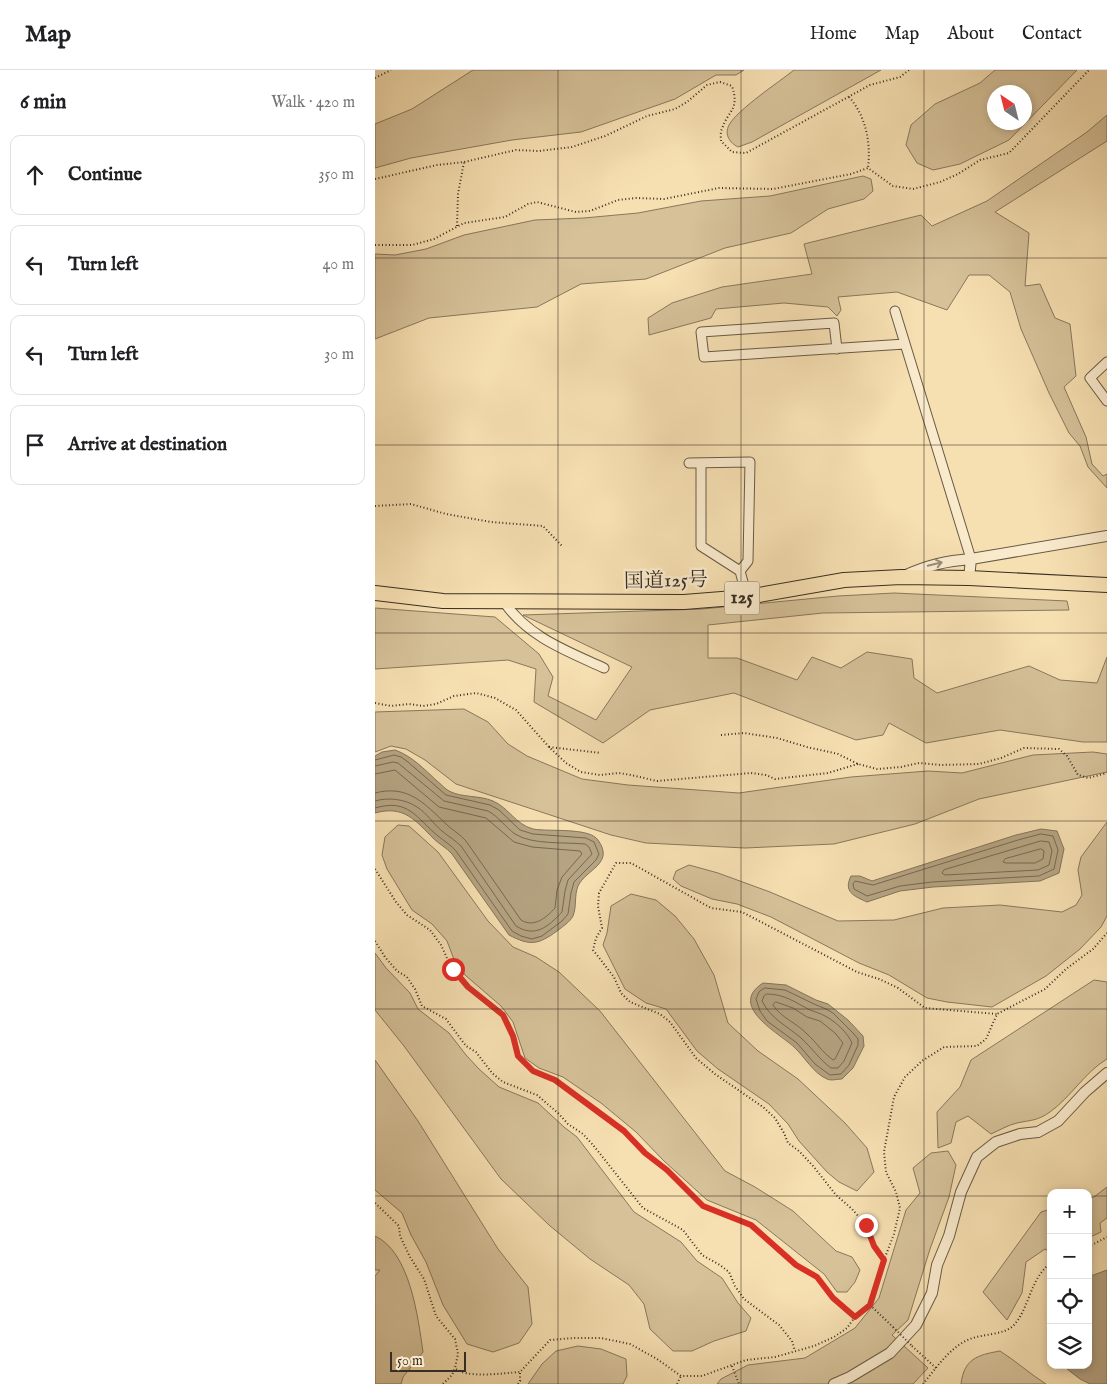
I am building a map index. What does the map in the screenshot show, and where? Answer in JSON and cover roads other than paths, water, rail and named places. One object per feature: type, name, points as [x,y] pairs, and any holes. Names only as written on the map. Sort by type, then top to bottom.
[{"type":"highway","name":"国道125号","points":[[375,593],[443,601],[684,602],[747,597],[844,580],[901,577],[969,578],[1107,585]]},
{"type":"street","points":[[895,310],[971,559],[969,578]]},
{"type":"street","points":[[837,348],[833,323],[701,332],[703,357],[905,344]]},
{"type":"street","points":[[1107,362],[1090,378],[1107,401]]},
{"type":"street","points":[[689,463],[750,462],[748,561],[740,571]]},
{"type":"street","points":[[701,463],[701,546],[740,571],[747,597]]},
{"type":"street","points":[[901,577],[921,567],[940,562],[971,559],[1107,536]]},
{"type":"street","points":[[504,602],[514,616],[529,630],[553,644],[605,668]]},
{"type":"street","points":[[835,1384],[890,1352],[916,1325],[932,1293],[937,1266],[949,1236],[961,1192],[977,1157],[996,1142],[1020,1134],[1039,1132],[1059,1121],[1085,1092],[1107,1073]]},
{"type":"water","points":[[395,750],[412,759],[449,791],[459,795],[493,801],[527,827],[540,830],[586,833],[598,840],[603,855],[601,861],[578,886],[574,912],[570,920],[550,936],[539,941],[523,941],[509,935],[452,854],[415,820],[394,811],[375,813],[375,756],[382,752]]},
{"type":"water","points":[[1041,829],[1057,831],[1064,849],[1059,873],[1040,881],[933,887],[900,891],[867,902],[849,890],[848,886],[851,876],[860,876],[872,881],[1016,835]]},
{"type":"water","points":[[763,983],[786,985],[828,1004],[848,1020],[863,1036],[864,1046],[853,1068],[842,1079],[830,1080],[822,1076],[813,1069],[794,1047],[759,1018],[753,1010],[751,1001],[753,992]]},
{"type":"water","points":[[1107,1270],[1107,1384],[1090,1384],[1067,1369],[1092,1369],[1092,1276]]}]
